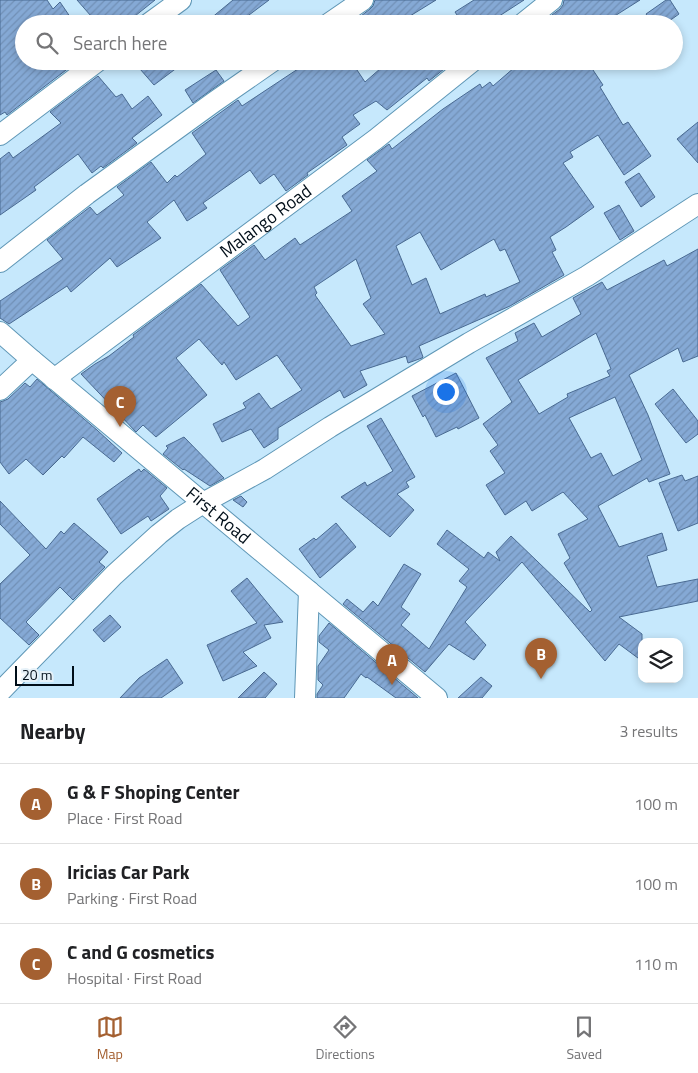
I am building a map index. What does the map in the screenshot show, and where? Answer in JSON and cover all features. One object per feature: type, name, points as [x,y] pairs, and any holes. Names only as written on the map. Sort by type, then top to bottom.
[{"type":"street","points":[[161,15],[182,0]]},
{"type":"street","points":[[341,15],[362,0]]},
{"type":"street","points":[[533,15],[552,0]]},
{"type":"street","points":[[0,135],[86,70]]},
{"type":"street","points":[[0,262],[88,194],[261,70]]},
{"type":"street","name":"Malango Road","points":[[54,378],[368,144],[462,70]]},
{"type":"street","points":[[0,692],[114,575],[178,519],[265,469],[330,427],[456,351],[587,276],[698,204]]},
{"type":"street","name":"First Road","points":[[0,332],[437,698]]},
{"type":"street","points":[[0,390],[32,360]]},
{"type":"street","points":[[305,698],[309,591]]},
{"type":"building","points":[[0,0],[47,0],[53,9],[60,2],[69,15],[15,15],[15,70],[66,70],[7,115],[5,112],[0,115]]},
{"type":"building","points":[[77,0],[155,0],[136,15],[90,15]]},
{"type":"building","points":[[233,0],[269,0],[249,15],[215,15]]},
{"type":"building","points":[[375,0],[436,0],[412,15],[362,15],[373,6]]},
{"type":"building","points":[[474,0],[524,0],[501,15],[457,15],[455,12]]},
{"type":"building","points":[[564,0],[640,0],[616,15],[552,15],[563,5]]},
{"type":"building","points":[[666,0],[670,0],[679,14],[647,15]]},
{"type":"building","points":[[141,70],[174,70],[154,85]]},
{"type":"building","points":[[216,70],[224,81],[193,103],[185,90]]},
{"type":"building","points":[[296,70],[357,70],[365,82],[379,70],[443,70],[429,81],[427,78],[387,110],[376,101],[353,115],[360,124],[342,137],[347,145],[307,173],[308,175],[286,191],[274,174],[260,184],[250,170],[203,203],[207,208],[187,221],[174,200],[147,222],[161,238],[117,267],[110,258],[71,292],[67,286],[9,324],[0,318],[0,301],[63,259],[47,240],[90,207],[97,215],[124,195],[117,187],[151,162],[167,183],[175,175],[177,177],[206,154],[192,133],[238,100],[242,106]]},
{"type":"building","points":[[512,70],[593,70],[603,85],[600,87],[623,125],[628,122],[651,156],[624,175],[598,135],[570,152],[573,157],[563,163],[594,207],[550,237],[556,250],[552,252],[564,275],[510,306],[419,346],[422,358],[408,363],[406,356],[360,371],[367,385],[344,398],[340,390],[278,428],[278,439],[264,448],[251,429],[222,442],[213,424],[246,408],[243,403],[259,393],[271,409],[302,390],[277,355],[236,380],[224,362],[222,365],[199,339],[176,358],[207,395],[156,437],[143,425],[136,432],[81,374],[109,356],[134,337],[133,335],[201,284],[238,326],[250,317],[220,270],[254,245],[265,260],[295,238],[300,245],[352,211],[342,196],[377,171],[367,160],[389,144],[392,149],[443,109],[480,84],[482,88],[490,82],[493,86]],"holes":[[[420,232],[441,270],[494,239],[500,251],[505,249],[520,282],[486,297],[485,294],[440,314],[426,278],[412,285],[396,246]],[[356,259],[371,298],[363,304],[385,334],[351,346],[315,295],[317,293],[314,287]]]},
{"type":"building","points":[[98,76],[116,97],[122,94],[132,109],[148,96],[162,115],[132,138],[137,143],[103,168],[101,166],[92,173],[78,154],[34,187],[36,190],[0,215],[0,159],[9,152],[13,158],[61,123],[50,112]]},
{"type":"building","points":[[698,122],[698,163],[677,139]]},
{"type":"building","points":[[639,173],[655,197],[641,207],[625,182]]},
{"type":"building","points":[[619,205],[634,231],[620,240],[604,213]]},
{"type":"building","points":[[698,249],[698,356],[683,362],[678,348],[629,375],[648,415],[670,474],[649,482],[647,478],[598,506],[619,547],[662,533],[667,550],[647,556],[657,587],[698,579],[698,601],[619,617],[642,634],[642,638],[638,638],[638,658],[619,644],[605,661],[522,562],[465,622],[486,645],[474,660],[449,644],[425,672],[343,604],[347,599],[363,612],[373,601],[378,606],[404,564],[421,574],[401,607],[410,614],[401,625],[429,649],[467,587],[459,581],[469,569],[437,544],[447,530],[484,558],[488,552],[500,561],[496,552],[511,536],[590,612],[592,610],[564,563],[570,558],[558,534],[588,519],[563,492],[532,511],[526,501],[505,515],[486,485],[505,473],[490,451],[498,445],[483,424],[512,402],[486,358],[518,341],[515,333],[534,323],[542,337],[581,314],[573,298],[602,282],[607,290],[664,260],[667,266]],"holes":[[[596,333],[611,369],[607,371],[610,376],[567,394],[568,397],[539,414],[518,380]],[[615,397],[642,460],[613,476],[601,453],[591,458],[569,418]]]},
{"type":"building","points":[[456,373],[479,418],[458,429],[457,427],[436,437],[425,415],[423,417],[412,396]]},
{"type":"building","points":[[37,379],[122,453],[114,462],[83,437],[64,458],[62,456],[43,475],[26,459],[9,474],[0,462],[0,402],[8,399],[25,383],[30,387]]},
{"type":"building","points":[[673,389],[698,421],[698,434],[686,443],[655,404]]},
{"type":"building","points":[[381,418],[415,477],[406,482],[409,487],[397,494],[414,510],[390,537],[341,497],[365,482],[367,486],[393,471],[367,426]]},
{"type":"building","points":[[184,437],[224,478],[210,486],[183,470],[163,454],[168,448],[166,446]]},
{"type":"building","points":[[139,469],[141,472],[144,469],[167,488],[160,496],[169,509],[151,521],[148,516],[121,534],[97,499]]},
{"type":"building","points":[[682,475],[685,481],[698,476],[698,523],[678,531],[659,483]]},
{"type":"building","points":[[241,496],[247,502],[243,507],[233,500]]},
{"type":"building","points":[[0,501],[46,549],[61,531],[64,534],[74,523],[108,552],[99,562],[105,567],[73,600],[60,587],[26,622],[39,635],[29,645],[0,618],[0,584],[30,555],[0,524]]},
{"type":"building","points":[[336,523],[356,547],[320,578],[299,549],[314,538],[316,540]]},
{"type":"building","points":[[247,578],[283,622],[264,625],[271,638],[243,652],[257,666],[223,681],[207,645],[257,623],[231,591]]},
{"type":"building","points":[[110,615],[121,627],[104,642],[93,630]]},
{"type":"building","points":[[329,623],[418,698],[396,698],[361,674],[344,698],[317,698],[317,694],[323,685],[318,680],[318,666],[329,650],[319,642],[319,636]]},
{"type":"building","points":[[167,659],[183,683],[161,698],[120,698],[139,678]]},
{"type":"building","points":[[264,672],[277,684],[265,698],[238,698]]},
{"type":"building","points":[[481,677],[492,686],[482,698],[458,698]]},
{"type":"place","name":"C and G cosmetics","points":[[120,427]]},
{"type":"place","name":"Iricias Car Park","points":[[541,679]]},
{"type":"place","name":"G & F Shoping Center","points":[[392,685]]}]
